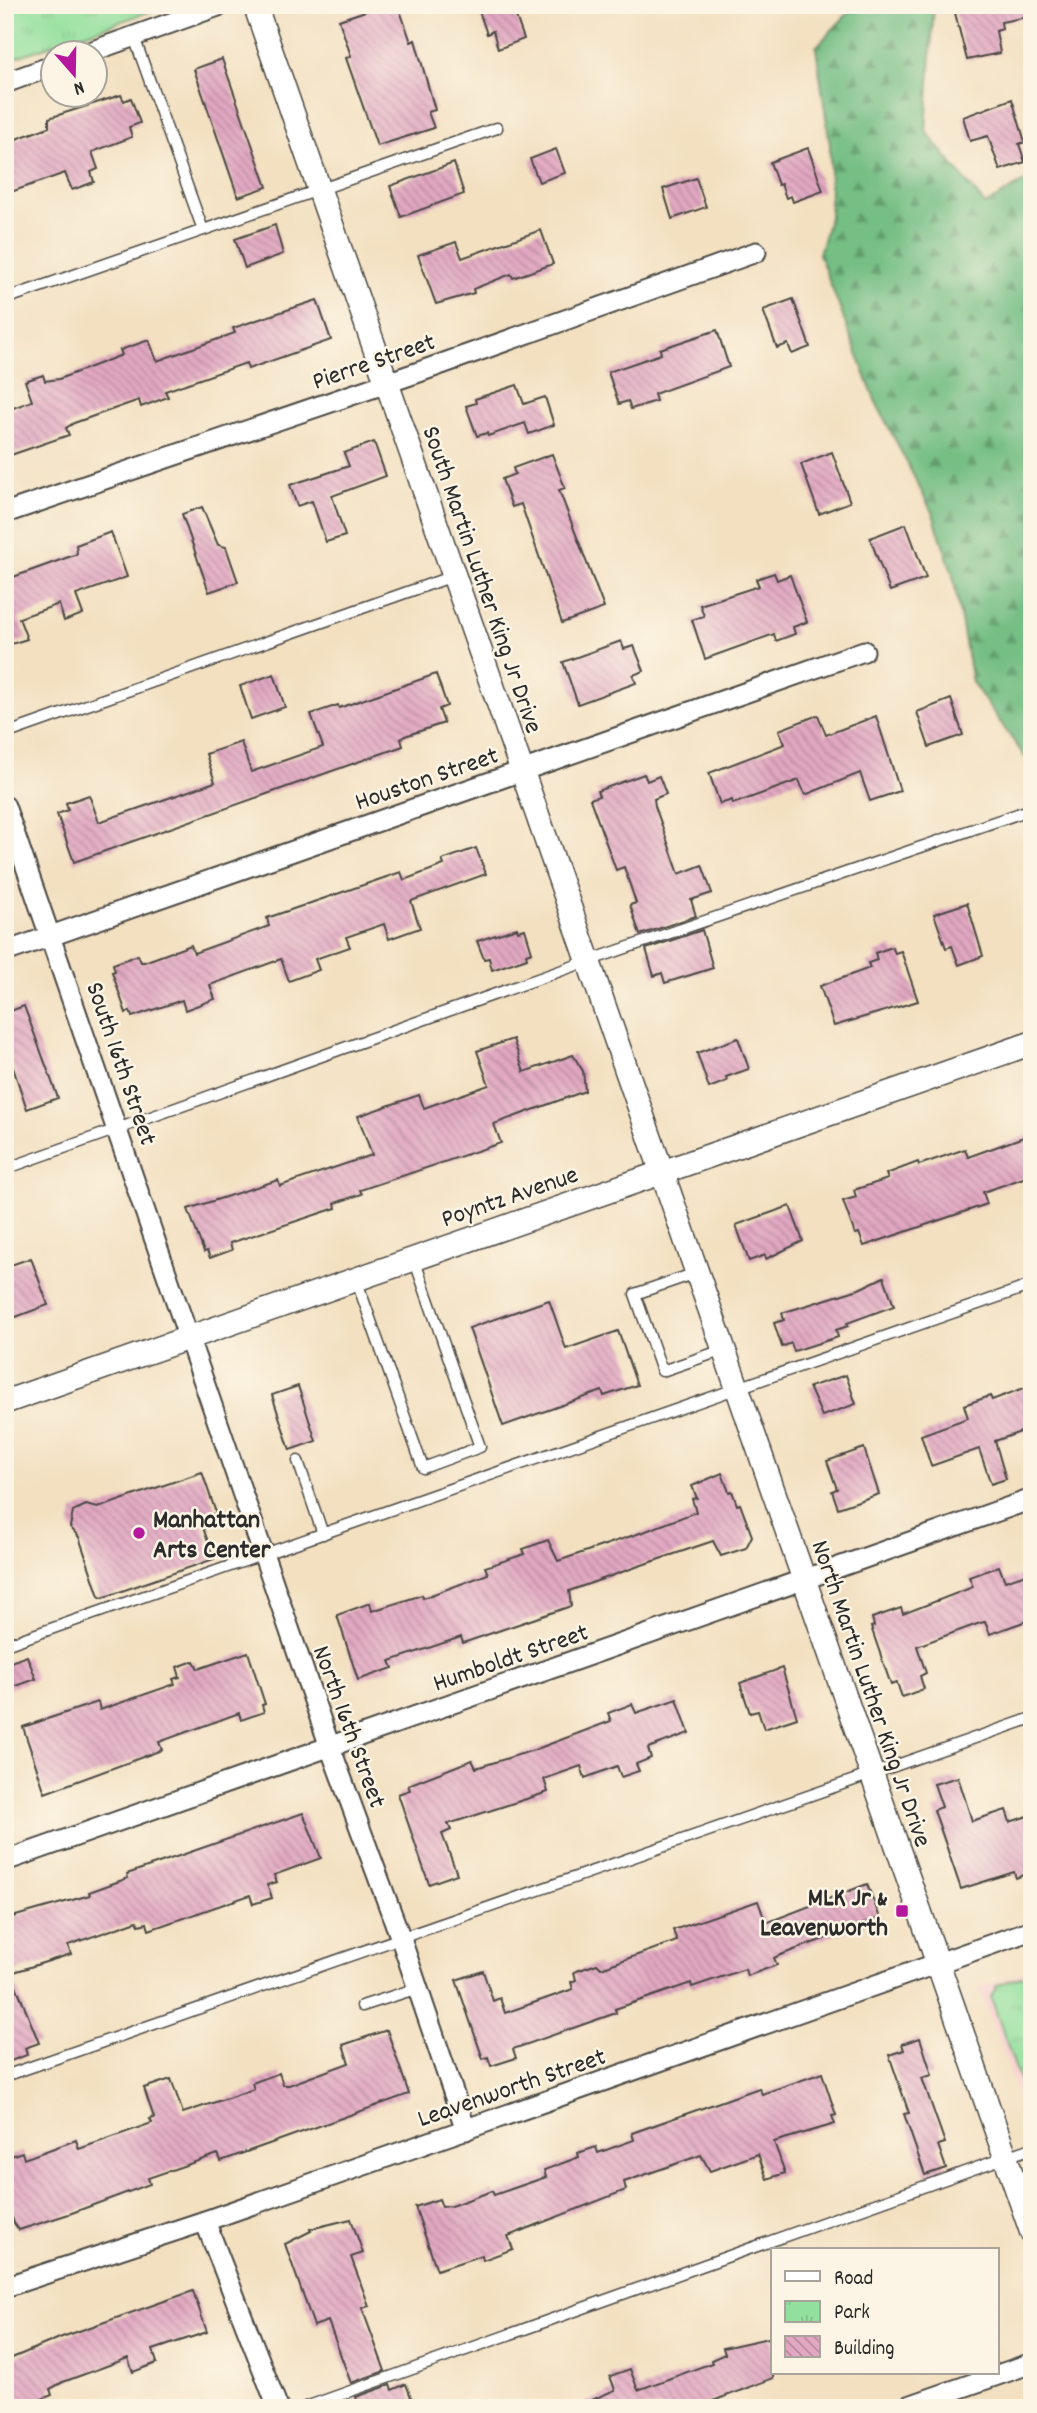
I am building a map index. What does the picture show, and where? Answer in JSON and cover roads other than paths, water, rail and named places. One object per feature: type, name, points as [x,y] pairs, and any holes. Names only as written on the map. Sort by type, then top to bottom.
[{"type":"street","points":[[108,46],[221,5]]},
{"type":"street","name":"South Martin Luther King Jr Drive","points":[[254,5],[523,771],[660,1172]]},
{"type":"street","points":[[5,83],[38,71]]},
{"type":"street","name":"Pierre Street","points":[[5,513],[756,253]]},
{"type":"street","name":"Houston Street","points":[[5,952],[864,651]]},
{"type":"street","name":"South 16th Street","points":[[5,806],[190,1338]]},
{"type":"street","name":"Poyntz Avenue","points":[[5,1402],[1032,1042]]},
{"type":"street","name":"North Martin Luther King Jr Drive","points":[[660,1172],[1032,2233]]},
{"type":"street","name":"North 16th Street","points":[[190,1338],[330,1747],[401,1939],[466,2130]]},
{"type":"street","name":"Humboldt Street","points":[[5,1861],[1032,1499]]},
{"type":"street","name":"Leavenworth Street","points":[[5,2287],[205,2221],[1032,1930]]},
{"type":"street","points":[[205,2221],[278,2408]]},
{"type":"street","points":[[903,2408],[1032,2363]]},
{"type":"lane","points":[[134,37],[203,230]]},
{"type":"lane","points":[[5,299],[497,128]]},
{"type":"lane","points":[[5,734],[453,576]]},
{"type":"lane","points":[[5,1169],[588,961],[1032,808]]},
{"type":"lane","points":[[356,1279],[423,1468],[480,1447],[414,1258]]},
{"type":"lane","points":[[696,1273],[635,1294],[662,1371],[724,1349]]},
{"type":"lane","points":[[5,1645],[1032,1285]]},
{"type":"lane","points":[[298,1461],[323,1534]]},
{"type":"lane","points":[[5,2076],[1032,1718]]},
{"type":"lane","points":[[362,2006],[418,1988]]},
{"type":"lane","points":[[303,2408],[1032,2148]]},
{"type":"place","name":"Manhattan Arts Center","points":[[139,1533]]},
{"type":"place","name":"MLK Jr & Leavenworth","points":[[902,1911]]}]
